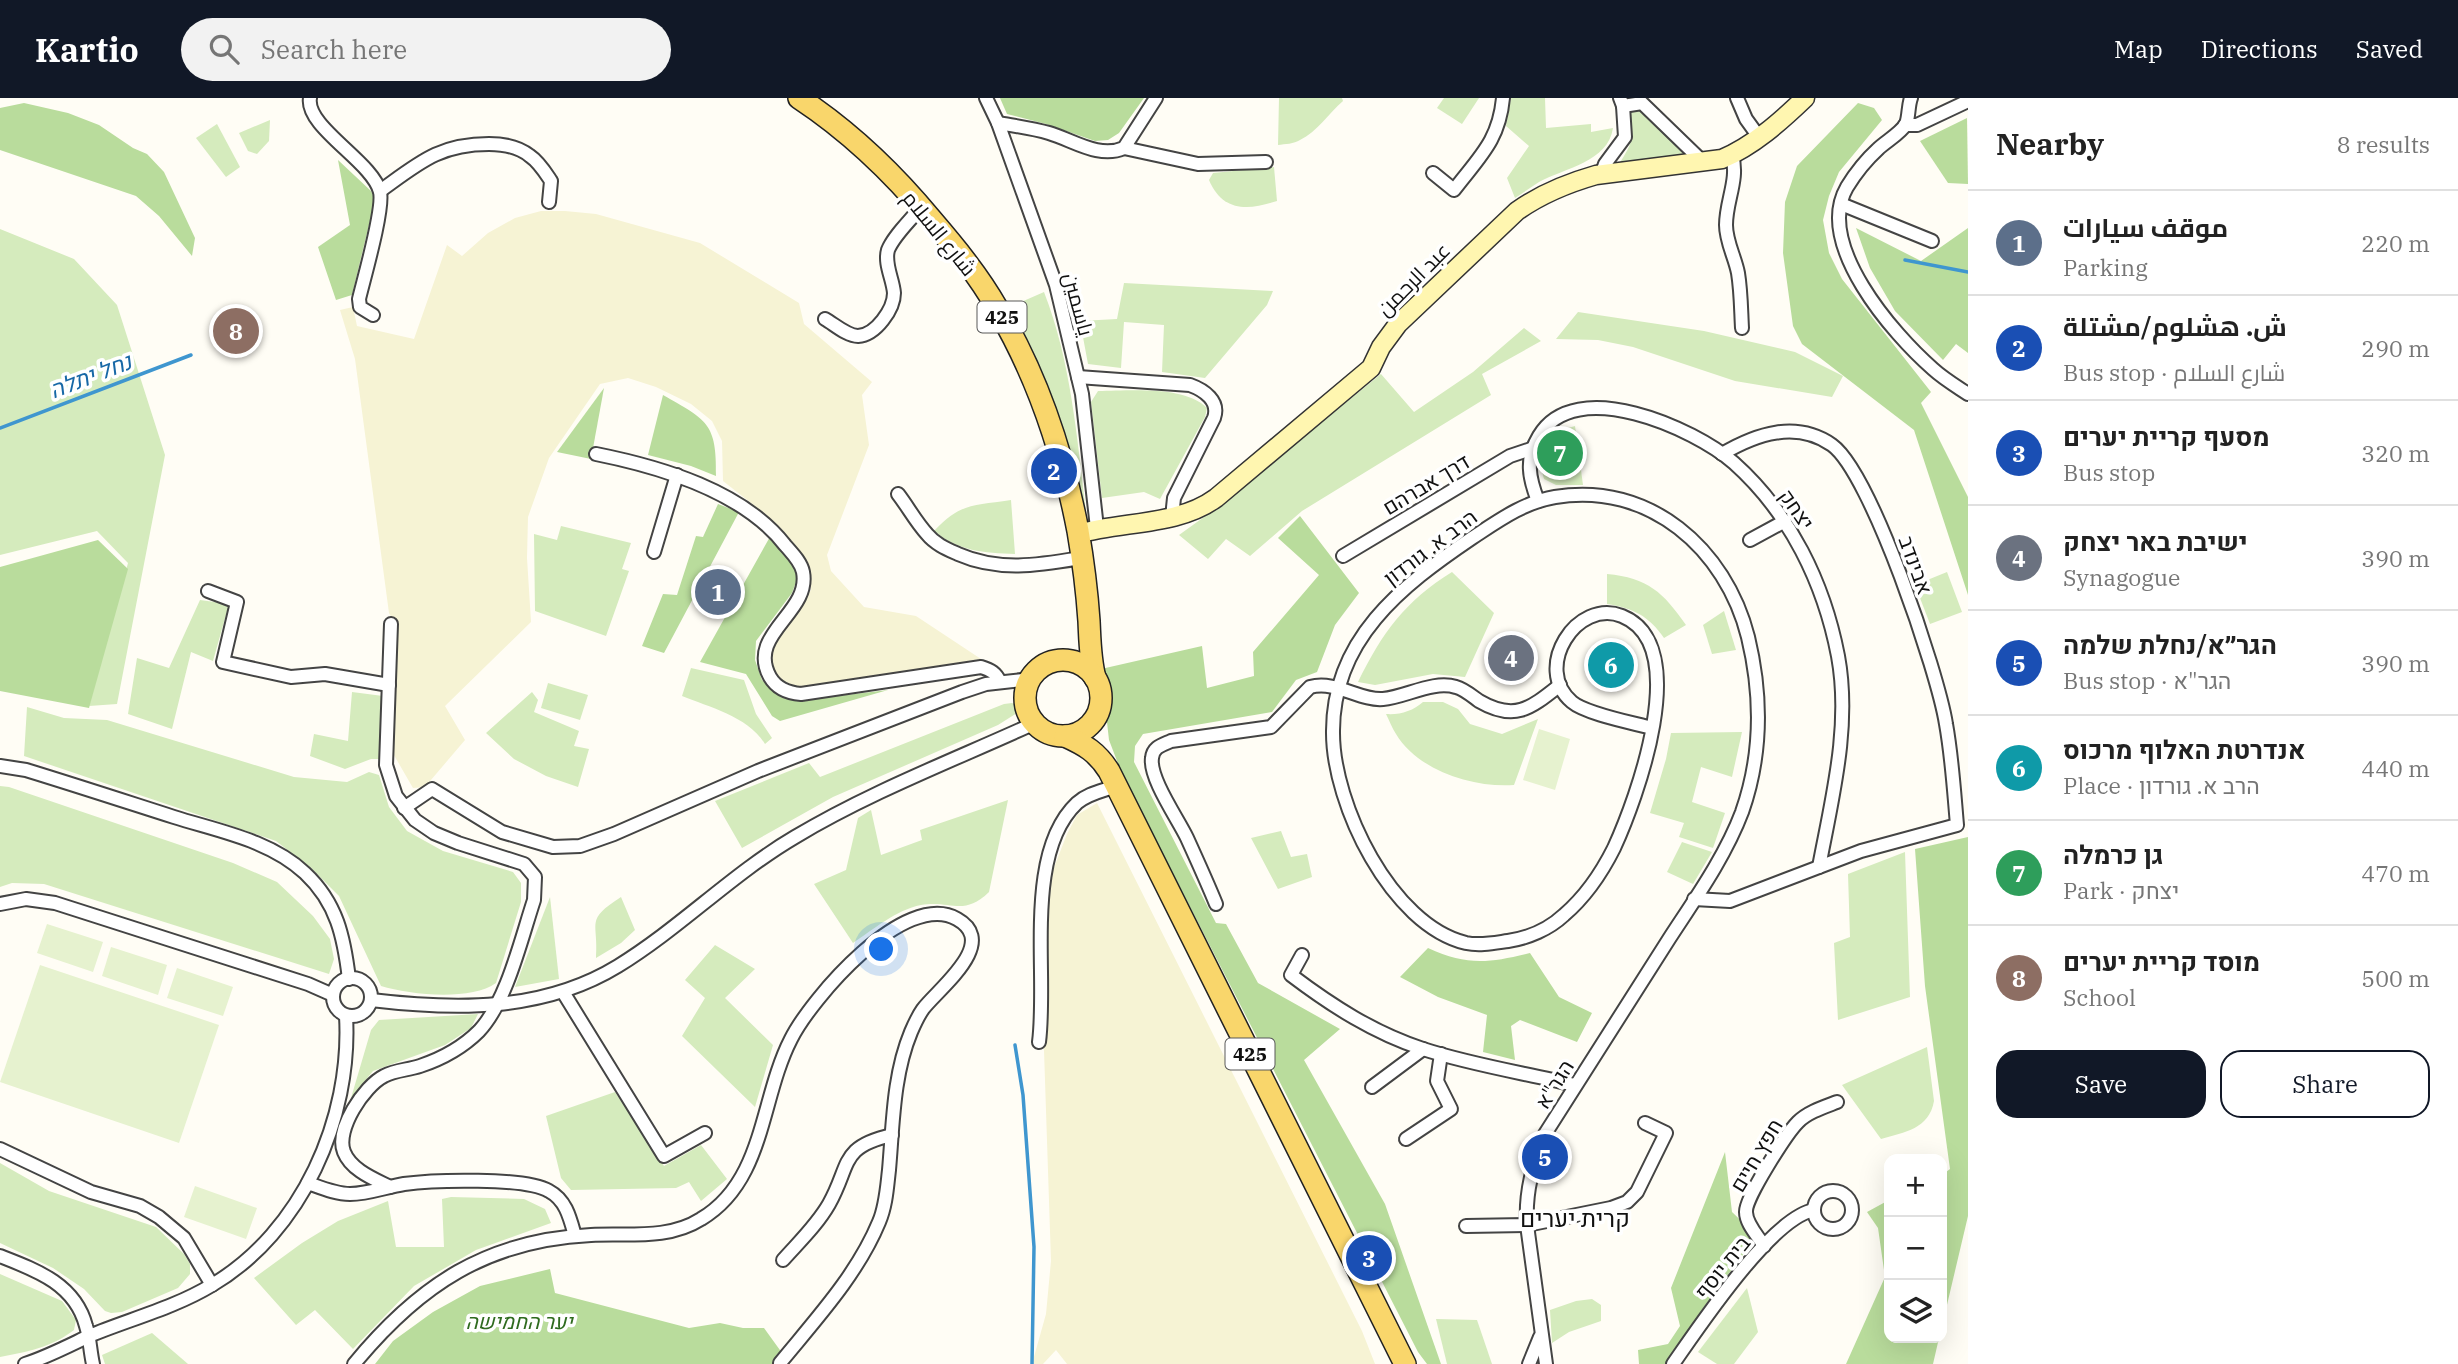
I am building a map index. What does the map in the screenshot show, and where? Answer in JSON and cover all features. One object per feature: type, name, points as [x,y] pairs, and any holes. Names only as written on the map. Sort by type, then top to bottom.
[{"type":"main road","name":"شارع السلام","points":[[799,98],[852,138],[921,207],[964,259],[996,306],[1032,376],[1088,531],[1081,558],[1090,652],[1096,678]]},
{"type":"main road","name":"شارع السلام","points":[[1059,660],[1068,656],[1079,642],[1085,625],[1087,603]]},
{"type":"main road","points":[[1059,660],[1080,664],[1096,678]]},
{"type":"main road","name":"425","points":[[1031,679],[1048,663],[1059,660]]},
{"type":"main road","name":"425","points":[[1096,678],[1100,688],[1098,741],[1112,778],[1405,1364]]},
{"type":"main road","points":[[1031,679],[1026,690],[1026,702],[1028,713],[1035,723]]},
{"type":"main road","points":[[1065,736],[1077,734],[1087,728],[1099,709]]},
{"type":"main road","name":"425","points":[[1035,723],[1054,735],[1065,736],[1085,744],[1094,751],[1112,778]]},
{"type":"main road","name":"425","points":[[1392,1336],[1412,1364]]},
{"type":"street","points":[[310,98],[310,112],[315,120],[354,157],[380,191],[380,207],[359,299],[360,307],[373,315]]},
{"type":"street","name":"ياسمين","points":[[986,98],[998,124],[1056,285],[1078,377],[1082,394],[1088,531]]},
{"type":"street","points":[[1124,148],[1156,98]]},
{"type":"street","points":[[1433,173],[1454,190],[1495,136],[1501,119],[1503,98]]},
{"type":"street","points":[[1737,98],[1746,119],[1759,137]]},
{"type":"street","name":"عبد الرحمن","points":[[1088,531],[1172,517],[1200,508],[1216,498],[1371,368],[1381,347],[1398,324],[1517,211],[1532,200],[1576,181],[1601,175],[1703,162],[1732,155],[1759,137],[1805,98]]},
{"type":"street","points":[[1911,98],[1905,125],[1874,152],[1847,187],[1841,204],[1840,221],[1850,261],[1871,298],[1896,332],[1934,370],[1968,394]]},
{"type":"street","points":[[1905,125],[1917,125],[1968,101]]},
{"type":"street","points":[[1601,175],[1605,164],[1625,137],[1621,102],[1642,103],[1703,162]]},
{"type":"street","points":[[998,124],[1046,132],[1108,152],[1124,148],[1198,164],[1266,162]]},
{"type":"street","points":[[380,191],[429,157],[447,149],[471,144],[495,144],[529,154],[539,164],[551,181],[549,202]]},
{"type":"street","points":[[1732,155],[1735,165],[1734,183],[1726,222],[1730,249],[1738,271],[1742,328]]},
{"type":"street","points":[[1841,204],[1932,242]]},
{"type":"street","points":[[825,319],[849,334],[859,336],[868,333],[882,322],[893,304],[894,293],[887,253],[891,244],[921,207]]},
{"type":"street","points":[[1078,377],[1190,385],[1206,393],[1214,404],[1214,418],[1174,498],[1172,517]]},
{"type":"street","name":"יצחק","points":[[1531,449],[1540,433],[1553,420],[1571,411],[1589,407],[1625,412],[1658,421],[1688,433],[1722,454],[1755,484],[1785,521],[1800,545],[1814,581],[1829,621],[1838,658],[1841,740],[1819,867]]},
{"type":"street","name":"אבינדב","points":[[1722,454],[1764,435],[1786,431],[1801,432],[1834,447],[1846,460],[1882,527],[1933,675],[1946,722],[1957,825],[1861,851],[1819,867]]},
{"type":"street","points":[[1531,449],[1530,481],[1538,501]]},
{"type":"street","name":"דרך אברהם","points":[[1343,556],[1510,456],[1531,449]]},
{"type":"street","points":[[596,454],[641,463],[677,475],[757,515],[778,535],[803,571],[803,588],[799,598],[765,646],[765,664],[774,683],[789,693],[801,694],[981,667],[997,675],[1000,682]]},
{"type":"street","points":[[654,552],[677,475]]},
{"type":"street","points":[[898,494],[927,535],[942,547],[965,557],[1007,566],[1032,566],[1081,558]]},
{"type":"street","name":"הרב א. גורדון","points":[[1652,728],[1639,781],[1612,852],[1596,879],[1560,919],[1537,932],[1519,939],[1476,944],[1439,932],[1423,921],[1401,898],[1375,864],[1344,796],[1335,764],[1334,708],[1342,673],[1370,624],[1391,600],[1422,572],[1501,518],[1538,501],[1558,496],[1600,497],[1641,506],[1662,515],[1701,546],[1735,598],[1754,661],[1758,691],[1758,730],[1752,774],[1741,812],[1728,842],[1676,927]]},
{"type":"street","points":[[1750,540],[1785,521]]},
{"type":"street","points":[[208,591],[237,602],[223,662],[291,677],[325,674],[389,685]]},
{"type":"street","points":[[1608,613],[1623,617],[1642,632],[1654,655],[1658,679],[1657,705],[1652,728],[1573,703],[1560,685],[1556,667],[1558,652],[1569,634],[1594,616],[1608,613]]},
{"type":"street","points":[[390,1186],[364,1173],[343,1151],[343,1138],[350,1115],[371,1085],[384,1076],[420,1066],[463,1046],[481,1029],[499,1004],[536,887],[533,873],[521,862],[434,833],[415,820],[404,808],[392,786],[386,765],[391,624]]},
{"type":"street","points":[[404,808],[432,789],[502,832],[552,847],[580,846],[607,837],[758,771],[962,692],[1000,682],[1031,679]]},
{"type":"street","points":[[1216,904],[1154,773],[1151,761],[1158,746],[1171,741],[1271,727],[1310,687],[1318,685],[1380,699],[1440,685],[1458,687],[1496,710],[1512,710],[1531,708],[1560,685]]},
{"type":"street","points":[[371,1000],[442,1006],[499,1004],[563,992],[594,980],[621,964],[793,838],[843,810],[1035,723]]},
{"type":"street","points":[[0,766],[26,770],[249,840],[290,860],[305,873],[330,904],[345,939],[349,979]]},
{"type":"street","points":[[1039,1042],[1043,890],[1052,842],[1065,817],[1078,802],[1112,778]]},
{"type":"street","points":[[1694,899],[1730,901],[1819,867]]},
{"type":"street","points":[[0,904],[26,899],[55,903],[308,984],[333,995]]},
{"type":"street","points":[[354,1364],[407,1307],[452,1274],[502,1250],[529,1242],[575,1236],[663,1234],[690,1225],[717,1209],[733,1192],[755,1149],[790,1040],[822,995],[851,963],[891,930],[927,914],[946,915],[957,919],[967,927],[971,949],[965,963],[922,1011],[910,1033],[898,1078],[886,1199],[880,1221],[836,1295],[780,1363]]},
{"type":"street","name":"הגר\"א","points":[[1546,1364],[1527,1225],[1526,1203],[1534,1162],[1545,1134],[1676,927]]},
{"type":"street","points":[[1302,955],[1292,975],[1354,1018],[1423,1049],[1575,1085]]},
{"type":"street","points":[[349,979],[358,979],[366,984],[371,994],[371,1000],[363,1013],[355,1016],[346,1016],[335,1006],[333,995],[339,984],[349,979]]},
{"type":"street","points":[[563,992],[664,1156],[705,1133]]},
{"type":"street","points":[[25,1364],[172,1306],[212,1286],[245,1262],[273,1236],[295,1208],[325,1143],[338,1096],[347,1035],[346,1016]]},
{"type":"street","points":[[1372,1087],[1423,1049]]},
{"type":"street","points":[[1406,1139],[1451,1109],[1437,1081],[1441,1054]]},
{"type":"street","name":"חפץ חיים","points":[[1764,1246],[1746,1216],[1745,1209],[1753,1189],[1797,1123],[1837,1101]]},
{"type":"street","points":[[1466,1226],[1527,1225],[1611,1208],[1627,1202],[1637,1192],[1666,1133],[1645,1123]]},
{"type":"street","points":[[783,1260],[820,1219],[850,1157],[865,1143],[892,1135]]},
{"type":"street","points":[[0,1149],[91,1192],[140,1206],[159,1217],[184,1238],[212,1286]]},
{"type":"street","points":[[308,1183],[346,1194],[406,1184],[494,1181],[535,1185],[549,1191],[565,1206],[575,1236]]},
{"type":"street","name":"בית יוסף","points":[[1672,1364],[1764,1246],[1794,1218],[1803,1212],[1814,1210]]},
{"type":"street","points":[[0,1256],[39,1271],[66,1291],[80,1311],[93,1364]]},
{"type":"street","points":[[1529,1364],[1542,1333]]},
{"type":"shaded area","points":[[541,211],[596,214],[700,243],[799,303],[804,324],[872,382],[862,395],[869,445],[827,555],[831,571],[864,607],[916,616],[981,659],[806,688],[789,688],[777,675],[770,658],[773,644],[811,590],[806,564],[791,541],[765,514],[723,481],[722,441],[712,421],[691,404],[656,387],[628,378],[600,384],[549,458],[528,517],[527,558],[531,622],[445,706],[465,740],[425,787],[413,788],[391,750],[393,620],[389,613],[355,359],[340,310],[353,307],[357,326],[414,339],[447,245],[462,256],[488,233],[515,218]]},
{"type":"shaded area","points":[[1097,803],[1362,1331],[1375,1364],[1067,1364],[1056,1350],[1043,1364],[1032,1364],[1046,1314],[1051,1261],[1042,990],[1048,903],[1053,870],[1067,834],[1077,815]]},
{"type":"green space","points":[[1000,98],[1144,98],[1119,133],[1108,140],[1095,141],[1007,114]]},
{"type":"green space","points":[[1279,98],[1342,98],[1343,101],[1306,137],[1278,145]]},
{"type":"green space","points":[[1444,98],[1479,98],[1462,124],[1437,108]]},
{"type":"green space","points":[[1511,98],[1545,98],[1546,128],[1591,124],[1591,132],[1613,128],[1609,140],[1594,156],[1539,182],[1515,198],[1507,178],[1529,146],[1506,126]]},
{"type":"green space","points":[[24,103],[68,113],[99,125],[133,148],[147,154],[164,172],[195,238],[192,256],[159,216],[136,196],[0,150],[0,108]]},
{"type":"green space","points":[[1858,103],[1874,108],[1882,120],[1839,172],[1829,196],[1823,220],[1829,253],[1842,279],[1931,392],[1921,403],[1968,497],[1968,595],[1914,430],[1802,344],[1793,326],[1783,253],[1785,202],[1797,166]]},
{"type":"green space","points":[[1629,110],[1645,111],[1687,156],[1619,164],[1632,139]]},
{"type":"green space","points":[[1967,118],[1968,184],[1948,183],[1920,141]]},
{"type":"green space","points":[[270,120],[269,141],[257,154],[248,151],[239,133]]},
{"type":"green space","points":[[217,124],[240,167],[226,177],[196,138]]},
{"type":"green space","points":[[338,160],[371,191],[375,200],[352,295],[336,300],[318,247],[350,225]]},
{"type":"green space","points":[[1274,167],[1277,201],[1257,206],[1229,204],[1215,191],[1209,180],[1213,173]]},
{"type":"green space","points":[[1856,228],[1921,261],[1968,228],[1968,353],[1956,344],[1943,360],[1895,311],[1870,268]]},
{"type":"green space","points":[[0,229],[74,259],[117,305],[165,455],[117,704],[89,706],[128,563],[97,531],[0,555]]},
{"type":"green space","points":[[1124,283],[1273,291],[1267,305],[1205,378],[1162,372],[1164,325],[1124,322],[1121,368],[1088,364],[1080,321],[1117,319]]},
{"type":"green space","points":[[1044,292],[1067,372],[1086,512],[1053,408],[1012,306]]},
{"type":"green space","points":[[1578,312],[1704,331],[1795,352],[1843,376],[1832,397],[1735,381],[1633,347],[1598,340],[1556,339]]},
{"type":"green space","points":[[1524,328],[1541,341],[1482,374],[1491,395],[1302,511],[1250,556],[1226,539],[1208,559],[1179,535],[1381,374],[1414,412],[1473,372]]},
{"type":"green space","points":[[604,388],[591,459],[557,452]]},
{"type":"green space","points":[[1140,390],[1171,393],[1197,401],[1207,408],[1205,417],[1160,499],[1144,492],[1102,498],[1091,402],[1098,391]]},
{"type":"green space","points":[[663,395],[690,411],[706,425],[714,444],[716,476],[691,466],[648,455]]},
{"type":"green space","points":[[1575,426],[1583,485],[1556,485],[1544,479],[1540,464],[1543,442],[1558,431]]},
{"type":"green space","points":[[1011,500],[1015,554],[972,550],[952,543],[934,531],[960,510]]},
{"type":"green space","points":[[718,504],[739,512],[664,653],[642,646],[663,594],[677,595],[696,536],[703,537]]},
{"type":"green space","points":[[1300,516],[1359,593],[1335,625],[1317,672],[1296,680],[1272,712],[1143,734],[1135,746],[1134,762],[1216,923],[1226,924],[1258,983],[1340,1029],[1304,1060],[1385,1204],[1441,1364],[1427,1364],[1418,1352],[1122,774],[1109,740],[1101,669],[1202,646],[1207,688],[1254,676],[1253,652],[1319,575],[1278,538]]},
{"type":"green space","points":[[561,526],[631,543],[622,569],[629,571],[606,636],[535,611],[534,534],[557,540]]},
{"type":"green space","points":[[771,535],[795,569],[797,579],[792,593],[756,641],[755,660],[762,680],[781,697],[796,701],[888,690],[780,721],[772,716],[746,674],[700,662]]},
{"type":"green space","points":[[98,540],[128,569],[89,708],[0,691],[0,567]]},
{"type":"green space","points":[[1452,572],[1494,613],[1465,677],[1433,674],[1375,685],[1358,682],[1376,648],[1396,620],[1435,583]]},
{"type":"green space","points":[[1947,572],[1962,612],[1930,624],[1915,585]]},
{"type":"green space","points":[[1607,574],[1644,583],[1662,595],[1686,625],[1664,638],[1640,614],[1607,604]]},
{"type":"green space","points":[[200,600],[229,604],[213,661],[191,652],[172,729],[128,714],[137,658],[169,668]]},
{"type":"green space","points":[[1724,611],[1736,650],[1712,654],[1703,625]]},
{"type":"green space","points":[[691,668],[744,680],[756,714],[772,738],[765,744],[739,720],[682,696]]},
{"type":"green space","points":[[548,683],[588,695],[580,720],[541,708]]},
{"type":"green space","points":[[352,692],[383,696],[379,759],[371,759],[345,769],[310,756],[314,734],[348,741]]},
{"type":"green space","points":[[532,692],[538,700],[534,712],[579,731],[574,746],[589,749],[578,787],[546,776],[514,759],[486,733]]},
{"type":"green space","points":[[1423,702],[1443,702],[1458,709],[1470,724],[1502,734],[1538,719],[1514,785],[1465,780],[1448,775],[1418,758],[1395,732],[1386,714],[1406,712]]},
{"type":"green space","points":[[1012,703],[1018,706],[1017,713],[998,725],[833,797],[742,848],[715,801],[809,763],[820,777]]},
{"type":"green space","points":[[27,707],[64,718],[107,720],[294,777],[347,782],[369,772],[379,775],[389,807],[407,831],[443,851],[513,872],[521,883],[521,902],[496,983],[472,992],[440,995],[381,986],[339,896],[311,868],[276,841],[24,756]]},
{"type":"green space","points":[[1539,729],[1570,739],[1555,790],[1523,780]]},
{"type":"green space","points":[[1742,732],[1732,777],[1701,767],[1692,802],[1725,813],[1713,848],[1679,837],[1684,823],[1650,813],[1671,733]]},
{"type":"green space","points":[[0,786],[233,863],[277,882],[313,916],[330,939],[334,959],[329,974],[44,884],[12,883],[0,887]]},
{"type":"green space","points":[[1008,800],[989,892],[972,904],[912,907],[853,943],[814,884],[846,870],[858,818],[871,810],[881,855],[922,840],[920,830]]},
{"type":"green space","points":[[1281,831],[1291,857],[1307,854],[1312,877],[1278,889],[1251,838]]},
{"type":"green space","points":[[1968,837],[1968,1216],[1947,1305],[1947,1171],[1950,1169],[1925,986],[1915,849]]},
{"type":"green space","points":[[1682,842],[1712,852],[1693,884],[1667,872]]},
{"type":"green space","points":[[1905,852],[1910,997],[1838,1020],[1834,943],[1850,937],[1848,874]]},
{"type":"green space","points":[[550,897],[559,979],[515,987]]},
{"type":"green space","points":[[621,897],[635,930],[621,943],[596,958],[595,929],[598,917]]},
{"type":"green space","points":[[47,924],[103,942],[93,972],[37,953]]},
{"type":"green space","points":[[715,945],[755,969],[725,998],[773,1045],[755,1107],[682,1036],[705,998],[685,980]]},
{"type":"green space","points":[[111,947],[167,965],[158,995],[102,976]]},
{"type":"green space","points":[[1428,948],[1455,958],[1478,961],[1530,953],[1559,997],[1592,1013],[1577,1042],[1520,1020],[1511,1026],[1515,1060],[1483,1052],[1487,1015],[1438,997],[1400,977]]},
{"type":"green space","points":[[40,965],[219,1025],[179,1143],[0,1082]]},
{"type":"green space","points":[[177,968],[233,987],[223,1016],[167,998]]},
{"type":"green space","points":[[478,1014],[471,1028],[445,1045],[373,1071],[351,1098],[371,1030],[379,1020]]},
{"type":"green space","points":[[1927,1047],[1934,1101],[1927,1118],[1915,1128],[1881,1139],[1842,1085]]},
{"type":"green space","points":[[615,1092],[664,1166],[701,1145],[727,1179],[701,1201],[689,1182],[676,1188],[571,1190],[561,1178],[546,1116]]},
{"type":"green space","points":[[1725,1152],[1732,1212],[1757,1236],[1665,1364],[1639,1364],[1638,1350],[1668,1344],[1680,1326],[1671,1288]]},
{"type":"green space","points":[[0,1163],[49,1191],[156,1227],[184,1254],[190,1264],[190,1274],[178,1288],[122,1312],[105,1311],[84,1289],[53,1268],[0,1243]]},
{"type":"green space","points":[[195,1186],[257,1208],[246,1239],[184,1217]]},
{"type":"green space","points":[[442,1199],[524,1199],[545,1209],[551,1223],[476,1250],[414,1286],[353,1349],[315,1310],[296,1325],[254,1278],[338,1221],[388,1201],[396,1247],[444,1247]]},
{"type":"green space","points":[[1884,1203],[1884,1270],[1878,1228],[1867,1212]]},
{"type":"green space","name":"יער החמישה","points":[[550,1269],[555,1293],[689,1328],[720,1323],[743,1328],[764,1328],[790,1364],[375,1364],[393,1341],[433,1312],[480,1286]]},
{"type":"green space","points":[[0,1274],[62,1301],[76,1320],[74,1330],[48,1345],[0,1357]]},
{"type":"green space","points":[[1884,1279],[1884,1343],[1938,1343],[1933,1364],[1846,1364]]},
{"type":"green space","points":[[1747,1288],[1758,1332],[1734,1364],[1717,1364],[1698,1352]]},
{"type":"green space","points":[[1592,1299],[1601,1305],[1601,1321],[1569,1332],[1552,1343],[1550,1310],[1576,1301]]},
{"type":"green space","points":[[1436,1319],[1477,1320],[1492,1364],[1447,1364]]},
{"type":"green space","points":[[152,1333],[188,1364],[105,1364],[102,1355]]},
{"type":"waterway","points":[[1905,260],[1968,272]]},
{"type":"waterway","name":"נחל יתלה","points":[[0,428],[191,355]]},
{"type":"waterway","points":[[1015,1045],[1023,1095],[1034,1247],[1032,1364]]},
{"type":"place","name":"מוסד קריית יערים","points":[[236,331]]},
{"type":"place","name":"גן כרמלה","points":[[1560,453]]},
{"type":"place","name":"ش. هشلوم/مشتلة","points":[[1054,471]]},
{"type":"place","name":"موقف سيارات","points":[[718,592]]},
{"type":"place","name":"ישיבת באר יצחק","points":[[1511,658]]},
{"type":"place","name":"אנדרטת האלוף מרכוס","points":[[1611,665]]},
{"type":"place","name":"הגר״א/נחלת שלמה","points":[[1545,1157]]},
{"type":"place","name":"מסעף קריית יערים","points":[[1369,1258]]},
{"type":"district","name":"קרית יערים","points":[[1575,1218]]}]
